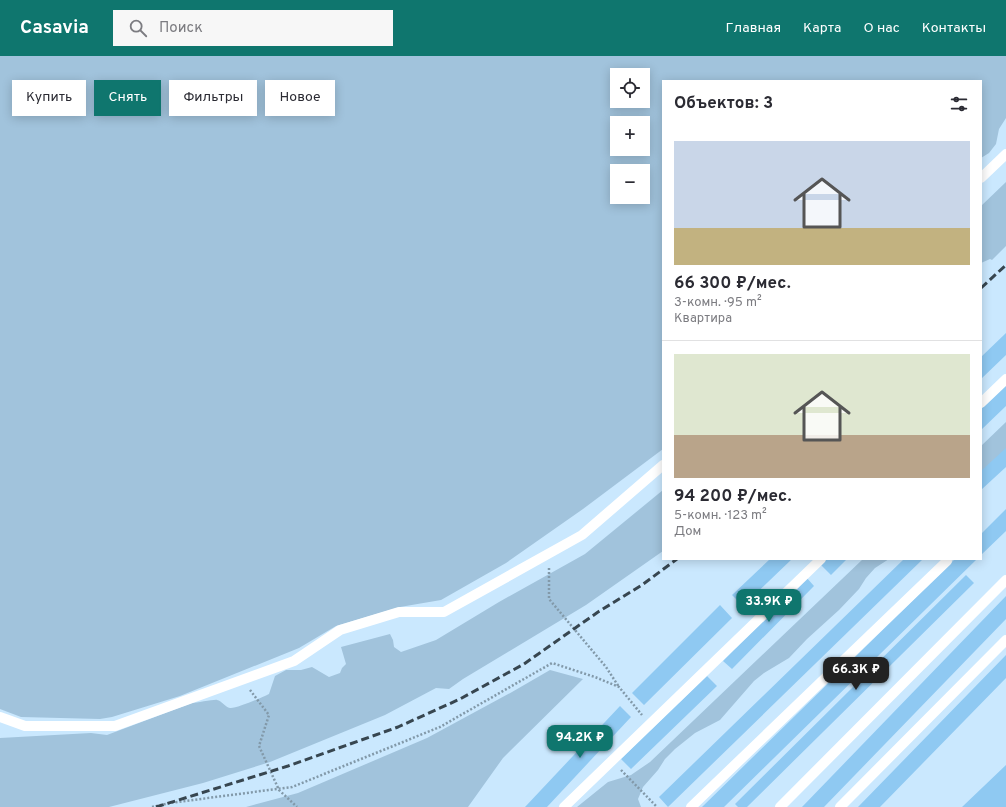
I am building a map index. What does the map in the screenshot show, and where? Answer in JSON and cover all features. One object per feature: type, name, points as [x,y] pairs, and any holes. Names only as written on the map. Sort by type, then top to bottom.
[{"type":"lane","points":[[982,177],[1006,154]]},
{"type":"lane","points":[[982,402],[1006,379]]},
{"type":"lane","points":[[0,717],[25,726],[115,726],[294,661],[340,630],[399,612],[444,612],[582,534],[662,466]]},
{"type":"lane","points":[[564,807],[820,560]]},
{"type":"lane","points":[[691,807],[947,560]]},
{"type":"lane","points":[[780,807],[1006,580]]},
{"type":"lane","points":[[840,807],[1006,640]]},
{"type":"path","points":[[548,554],[549,599],[606,666],[619,687],[650,725]]},
{"type":"path","points":[[152,807],[170,803],[292,788],[440,727],[552,663],[595,677],[619,687]]},
{"type":"path","points":[[242,680],[269,715],[259,746],[279,790],[297,807]]},
{"type":"path","points":[[613,761],[657,807]]},
{"type":"shaded area","points":[[0,56],[1006,56],[1006,118],[999,129],[996,144],[989,153],[982,157],[982,80],[662,80],[662,450],[583,509],[506,563],[441,600],[400,607],[336,626],[299,648],[180,696],[112,717],[100,719],[21,717],[0,709]]},
{"type":"shaded area","points":[[1006,182],[1006,246],[992,260],[990,259],[982,263],[982,205]]},
{"type":"shaded area","points":[[1006,422],[1006,454],[982,474],[982,445]]},
{"type":"shaded area","points":[[662,491],[662,552],[586,605],[463,679],[449,689],[436,688],[385,715],[270,762],[203,783],[109,807],[0,807],[0,738],[91,733],[107,735],[192,703],[216,700],[230,708],[238,707],[269,694],[275,676],[286,670],[301,670],[312,667],[329,677],[340,673],[346,664],[341,647],[390,634],[394,647],[401,652],[436,640],[499,602],[585,554]]},
{"type":"shaded area","points":[[862,560],[887,560],[875,568],[859,589],[839,610],[807,639],[789,658],[754,681],[720,720],[695,733],[665,759],[658,770],[643,787],[638,799],[641,807],[577,807],[608,782],[631,775],[650,762]]},
{"type":"shaded area","points":[[550,670],[583,679],[503,758],[468,807],[246,807],[298,793],[427,738]]},
{"type":"building","points":[[1006,333],[1006,355],[982,378],[982,356]]},
{"type":"building","points":[[1006,385],[1006,406],[982,429],[982,408]]},
{"type":"building","points":[[1006,448],[1006,467],[982,489],[982,470]]},
{"type":"building","points":[[1006,509],[1006,531],[982,554],[982,533]]},
{"type":"building","points":[[769,560],[791,560],[743,606],[732,595]]},
{"type":"building","points":[[824,560],[846,560],[831,575],[820,564]]},
{"type":"building","points":[[903,560],[922,560],[668,807],[659,797]]},
{"type":"building","points":[[954,560],[976,560],[724,807],[702,807]]},
{"type":"building","points":[[966,575],[974,583],[747,807],[738,807],[735,804]]},
{"type":"building","points":[[806,577],[814,586],[732,669],[723,661]]},
{"type":"building","points":[[1006,596],[1006,619],[824,807],[802,807]]},
{"type":"building","points":[[720,605],[732,618],[644,705],[632,693]]},
{"type":"building","points":[[1006,655],[1006,678],[880,807],[858,807]]},
{"type":"building","points":[[707,676],[717,686],[631,769],[621,759]]},
{"type":"building","points":[[620,706],[631,717],[547,807],[525,807]]},
{"type":"building","points":[[1006,765],[1006,807],[962,807]]},
{"type":"railway","points":[[982,287],[1006,265]]},
{"type":"railway","points":[[156,807],[288,766],[398,727],[460,699],[524,664],[598,612],[642,585],[676,560]]}]
